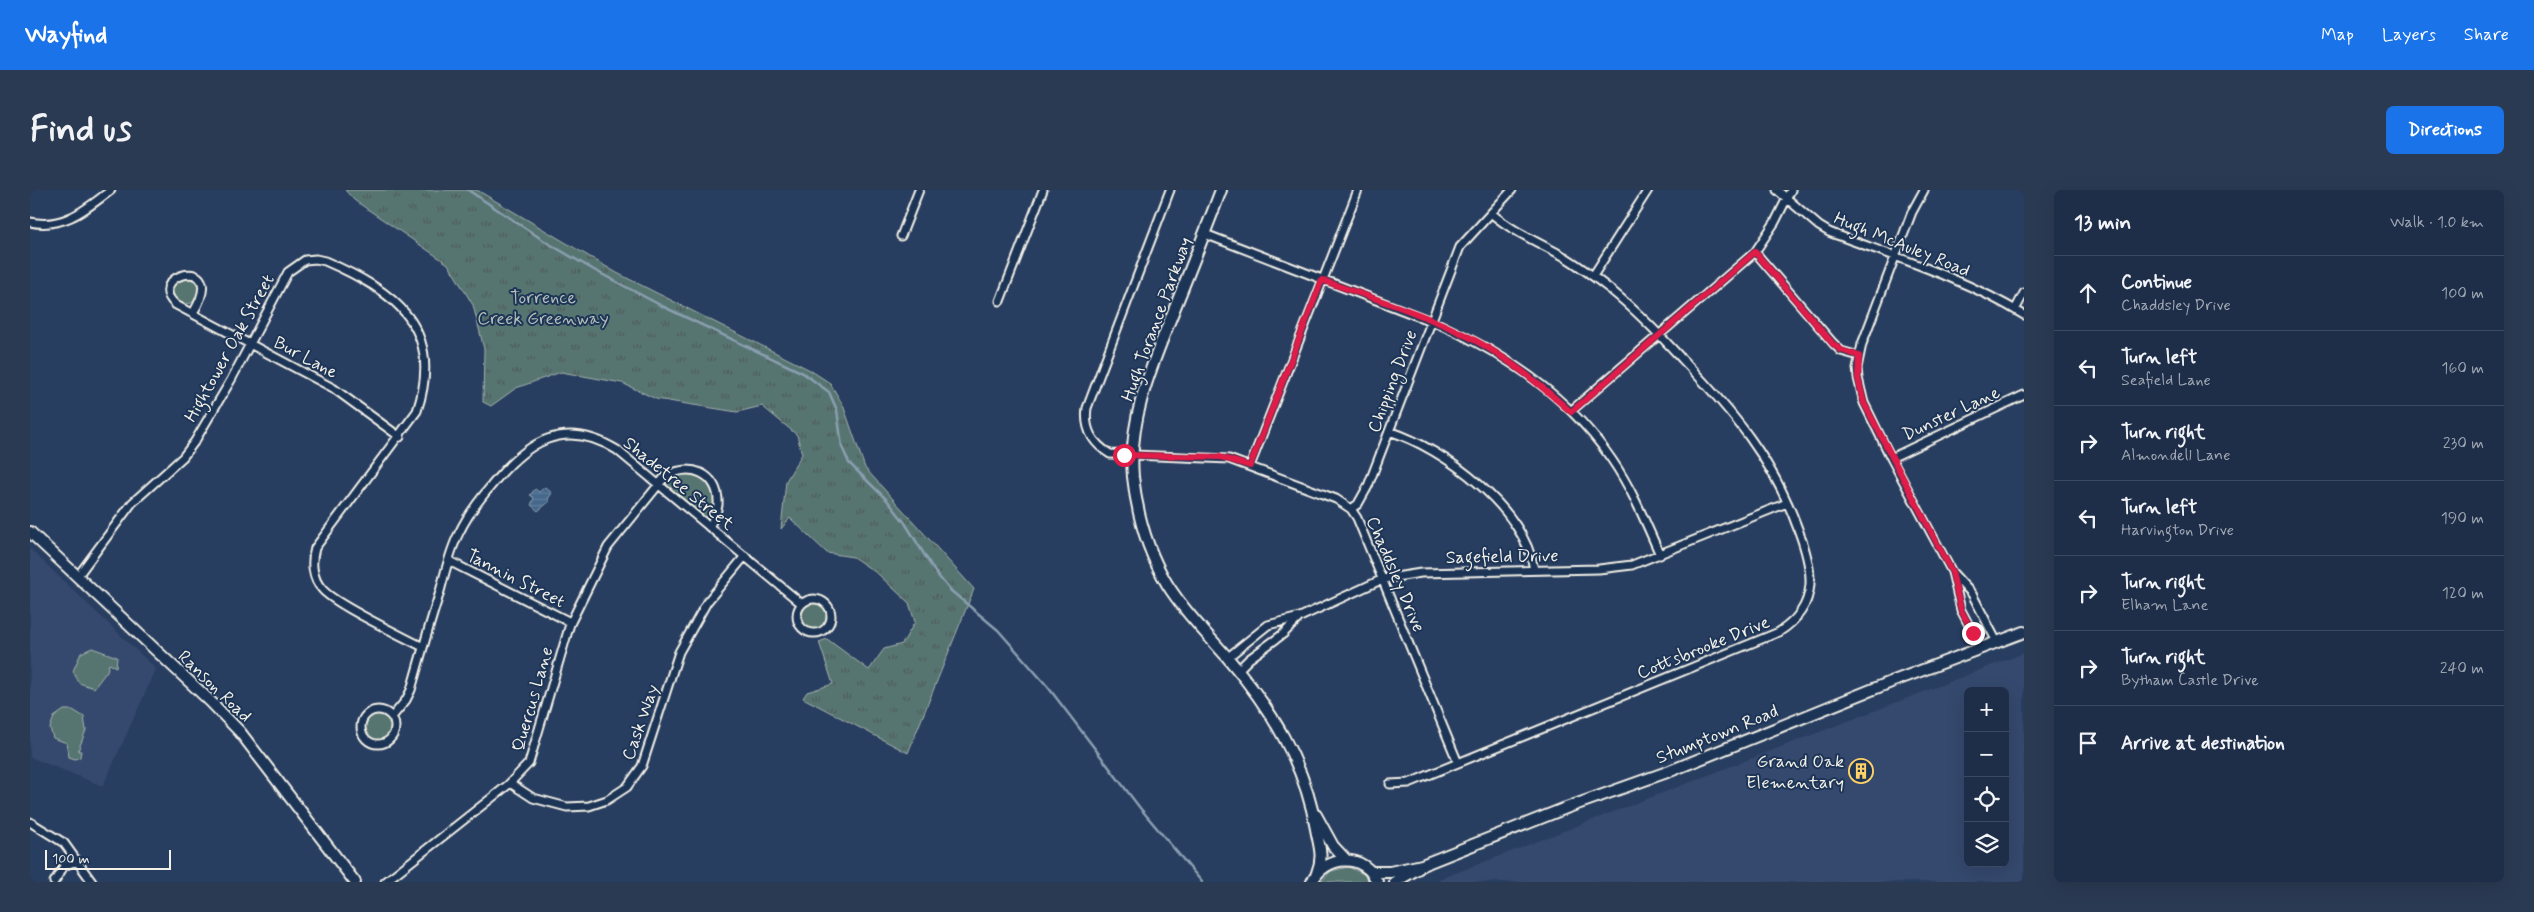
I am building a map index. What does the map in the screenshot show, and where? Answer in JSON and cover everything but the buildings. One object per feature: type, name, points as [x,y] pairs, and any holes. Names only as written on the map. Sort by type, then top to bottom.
[{"type":"street","points":[[30,222],[48,224],[64,221],[82,212],[111,190]]},
{"type":"street","points":[[901,236],[919,190]]},
{"type":"street","points":[[1000,301],[1043,190]]},
{"type":"street","name":"Chaddsley Drive","points":[[1170,190],[1087,408],[1087,428],[1099,447],[1110,454],[1220,457],[1250,466],[1336,499],[1351,509],[1383,579],[1458,763]]},
{"type":"street","name":"Hugh Torance Parkway","points":[[1221,190],[1145,386],[1134,434],[1133,456],[1137,504],[1144,532],[1154,558],[1184,609],[1238,670],[1270,712],[1279,727],[1314,812],[1333,846],[1346,860]]},
{"type":"street","points":[[1250,466],[1358,190]]},
{"type":"street","name":"Chipping Drive","points":[[1351,509],[1365,494],[1460,247],[1512,190]]},
{"type":"street","points":[[1592,276],[1648,190]]},
{"type":"street","name":"Hugh McAuley Road","points":[[1777,190],[1819,226],[1829,232],[1961,282],[2024,315]]},
{"type":"street","points":[[1571,412],[1755,252],[1775,222],[1791,190]]},
{"type":"street","points":[[1924,190],[1912,212],[1859,356],[1857,368],[1861,397],[1891,458],[1952,572],[1972,594],[1997,642]]},
{"type":"street","name":"Cottsbrooke Drive","points":[[1390,784],[1409,783],[1779,632],[1790,625],[1803,608],[1811,580],[1800,536],[1787,503],[1763,455],[1750,436],[1708,386],[1612,291],[1566,258],[1507,226],[1491,213]]},
{"type":"street","points":[[1205,234],[1431,320],[1468,337],[1519,368],[1571,412],[1613,461],[1646,520],[1660,555]]},
{"type":"street","points":[[1755,252],[1833,344],[1841,350],[1859,356]]},
{"type":"street","name":"Hightower Oak Street","points":[[77,577],[99,550],[129,507],[183,457],[195,441],[288,272],[304,260],[316,259],[325,261],[384,292],[397,302],[417,330],[425,363],[422,396],[417,411],[400,437],[320,541],[313,557],[315,579],[326,594],[423,647]]},
{"type":"street","name":"Bur Lane","points":[[193,313],[203,297],[203,285],[196,276],[190,274],[179,275],[171,283],[170,298],[176,304],[349,398],[400,437]]},
{"type":"street","points":[[2016,310],[2024,292]]},
{"type":"street","name":"Dunster Lane","points":[[1891,458],[2024,395]]},
{"type":"street","points":[[1389,431],[1437,452],[1483,487],[1522,536],[1532,558],[1534,570]]},
{"type":"street","name":"Shadetree Street","points":[[392,717],[406,700],[411,690],[459,532],[496,480],[526,449],[550,437],[562,435],[587,437],[608,444],[659,484],[802,604]]},
{"type":"street","name":"Quercus Lane","points":[[385,882],[510,783],[528,763],[570,622],[608,547],[669,474],[680,470],[695,470],[708,476],[716,490],[718,504],[709,526]]},
{"type":"street","name":"Sagefield Drive","points":[[1227,658],[1268,625],[1300,617],[1383,579],[1421,573],[1615,568],[1632,565],[1787,503]]},
{"type":"street","name":"Ranson Road","points":[[30,532],[240,732],[355,882]]},
{"type":"street","name":"Cask Way","points":[[510,783],[544,803],[572,807],[589,806],[607,800],[627,787],[642,766],[679,652],[707,602],[745,556]]},
{"type":"street","name":"Tannin Street","points":[[449,561],[570,622]]},
{"type":"street","points":[[1952,572],[1961,610],[1980,648]]},
{"type":"street","points":[[810,598],[816,598],[827,603],[832,614],[829,626],[819,632],[804,629],[797,615],[802,604],[810,598]]},
{"type":"street","points":[[1238,670],[1249,659],[1283,634],[1300,617]]},
{"type":"street","name":"Stumptown Road","points":[[1371,872],[1390,872],[1422,865],[1566,808],[1670,771],[2024,632]]},
{"type":"street","points":[[380,710],[392,717],[396,730],[390,740],[379,745],[373,744],[364,736],[362,720],[369,712],[380,710]]},
{"type":"street","name":"Hugh Torance Parkway","points":[[1314,812],[1322,851],[1322,861],[1315,878]]},
{"type":"street","points":[[30,822],[64,843],[92,882]]},
{"type":"street","points":[[54,882],[64,866],[76,860]]},
{"type":"street","points":[[1315,878],[1330,863],[1346,860],[1356,862],[1371,872],[1377,882]]},
{"type":"street","name":"Stumptown Road","points":[[1395,882],[1422,865]]},
{"type":"shaded area","points":[[545,487],[552,493],[548,499],[550,501],[538,511],[531,505],[534,498],[530,495],[535,489],[539,492]]},
{"type":"shaded area","points":[[30,549],[156,669],[103,786],[30,757]]},
{"type":"shaded area","points":[[2024,653],[2024,882],[1435,882],[1440,879]]},
{"type":"green space","name":"Torrence Creek Greenway","points":[[345,190],[477,190],[617,273],[810,370],[830,383],[843,405],[865,468],[974,589],[908,753],[803,698],[807,692],[833,684],[819,642],[827,639],[869,670],[884,649],[902,644],[915,622],[909,603],[878,574],[853,557],[827,553],[790,518],[781,529],[786,481],[802,454],[797,435],[762,406],[737,412],[656,399],[622,383],[561,372],[516,388],[491,406],[483,402],[484,349],[473,305],[448,264],[354,200]]},
{"type":"green space","points":[[186,278],[195,282],[199,291],[195,300],[186,304],[177,300],[173,291],[177,282]]},
{"type":"green space","points":[[690,473],[703,480],[715,497],[713,511],[708,517],[704,517],[666,484],[673,476]]},
{"type":"green space","points":[[815,603],[824,607],[828,616],[824,625],[815,629],[806,625],[802,616],[806,607]]},
{"type":"green space","points":[[92,648],[117,657],[116,667],[109,664],[107,671],[94,688],[79,683],[73,671],[81,653]]},
{"type":"green space","points":[[64,710],[73,710],[84,717],[86,730],[78,751],[81,751],[80,757],[75,759],[69,757],[67,743],[53,738],[50,728],[54,717]]},
{"type":"green space","points":[[378,714],[387,718],[391,727],[387,736],[378,740],[369,736],[365,727],[369,718]]},
{"type":"green space","points":[[1348,867],[1364,874],[1369,882],[1321,882],[1331,871]]},
{"type":"waterway","points":[[468,190],[546,242],[594,270],[662,306],[803,373],[829,392],[837,410],[842,447],[849,463],[887,500],[905,523],[935,572],[950,590],[998,630],[1048,687],[1140,808],[1202,882]]},
{"type":"place","name":"Grand Oak Elementary","points":[[1861,771]]},
{"type":"route","points":[[1124,455],[1220,457],[1250,466],[1322,280],[1431,320],[1468,337],[1519,368],[1571,412],[1755,252],[1833,344],[1851,355],[1859,356],[1857,368],[1861,397],[1891,458],[1952,572],[1961,610],[1973,633]]}]
